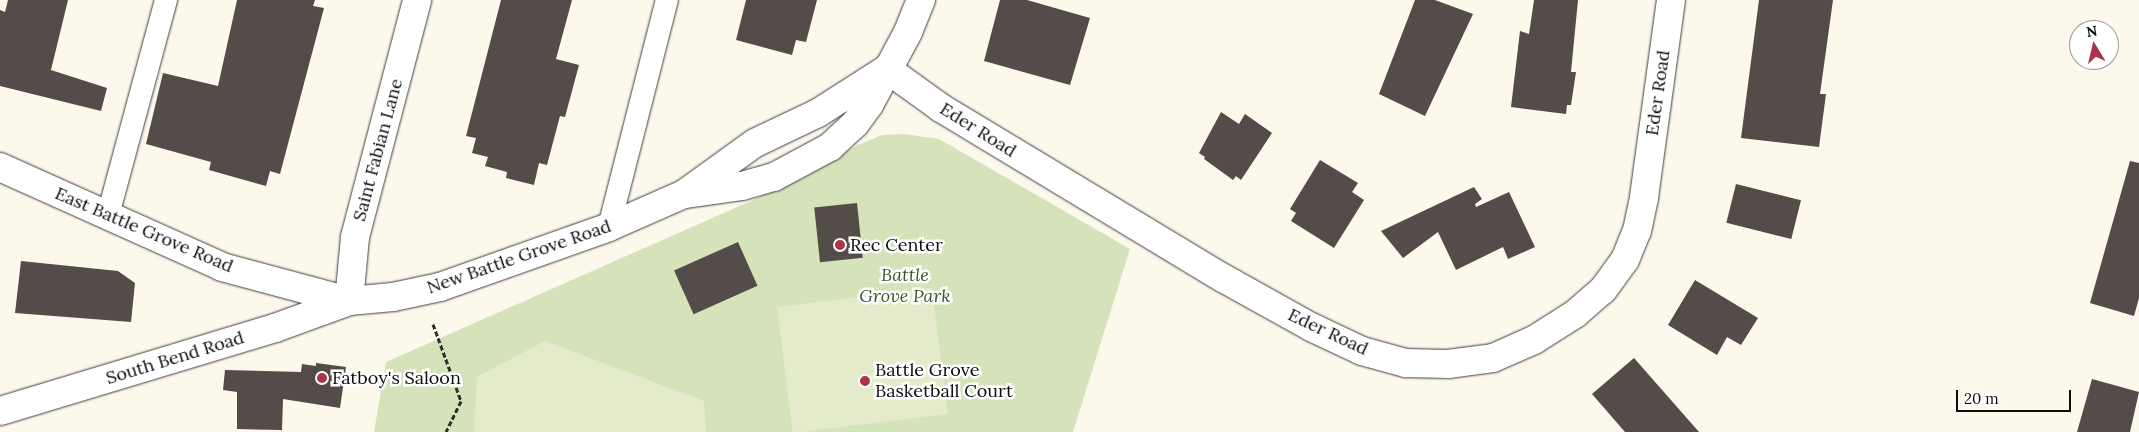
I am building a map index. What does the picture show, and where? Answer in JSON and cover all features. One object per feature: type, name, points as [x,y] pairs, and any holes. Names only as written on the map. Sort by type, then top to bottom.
[{"type":"street","name":"Saint Fabian Lane","points":[[349,301],[355,237],[417,0]]},
{"type":"street","name":"New Battle Grove Road","points":[[684,194],[742,186],[774,177],[830,147],[855,124],[869,105],[908,32],[921,0]]},
{"type":"street","name":"Eder Road","points":[[887,69],[949,113],[1223,278],[1312,327],[1371,354],[1406,363],[1448,364],[1493,358],[1534,340],[1575,314],[1603,290],[1625,260],[1637,231],[1644,196],[1671,0]]},
{"type":"street","name":"New Battle Grove Road","points":[[349,301],[393,297],[440,287],[609,227],[684,194],[755,143],[818,113],[887,69]]},
{"type":"street","name":"East Battle Grove Road","points":[[0,167],[222,267],[349,301]]},
{"type":"street","name":"South Bend Road","points":[[0,410],[275,328],[349,301]]},
{"type":"lane","points":[[108,216],[166,0]]},
{"type":"lane","points":[[609,227],[667,0]]},
{"type":"path","points":[[422,290],[461,401],[446,432]]},
{"type":"green space","name":"Battle Grove Park","points":[[905,134],[939,139],[1130,249],[1073,432],[374,432],[386,362],[803,178],[856,146],[882,135]]},
{"type":"green space","name":"Battle Grove Basketball Court","points":[[932,288],[947,414],[793,432],[777,307]]},
{"type":"green space","points":[[545,341],[704,401],[706,432],[474,432],[477,377]]},
{"type":"building","points":[[8,0],[68,0],[51,70],[107,88],[101,111],[0,86],[0,10],[5,12]]},
{"type":"building","points":[[237,0],[315,0],[313,6],[324,8],[280,174],[270,171],[266,186],[209,170],[211,162],[146,144],[163,73],[218,86]]},
{"type":"building","points":[[501,0],[572,0],[556,59],[579,65],[565,117],[560,116],[547,165],[539,163],[534,185],[506,178],[507,172],[485,166],[488,157],[472,153],[476,138],[466,136]]},
{"type":"building","points":[[746,0],[817,0],[806,42],[796,40],[792,55],[736,40]]},
{"type":"building","points":[[1000,0],[1027,0],[1090,18],[1070,85],[984,61]]},
{"type":"building","points":[[1415,0],[1435,0],[1473,14],[1425,116],[1379,94]]},
{"type":"building","points":[[1534,0],[1578,0],[1571,72],[1576,72],[1571,105],[1567,105],[1566,114],[1511,107],[1520,31],[1529,34]]},
{"type":"building","points":[[1759,0],[1833,0],[1820,94],[1826,94],[1819,147],[1741,138]]},
{"type":"building","points":[[1221,112],[1239,124],[1245,114],[1272,133],[1241,180],[1236,176],[1233,180],[1204,159],[1205,157],[1199,153]]},
{"type":"building","points":[[1320,160],[1358,183],[1352,192],[1364,200],[1334,248],[1291,221],[1296,213],[1290,209]]},
{"type":"building","points":[[2130,161],[2139,163],[2139,298],[2134,316],[2090,303]]},
{"type":"building","points":[[1736,184],[1801,200],[1791,239],[1726,223]]},
{"type":"building","points":[[1474,187],[1482,199],[1475,204],[1476,207],[1509,192],[1535,247],[1508,259],[1503,247],[1456,270],[1438,232],[1403,258],[1381,231]]},
{"type":"building","name":"Rec Center","points":[[857,203],[863,258],[820,262],[814,207]]},
{"type":"building","points":[[738,242],[758,286],[694,314],[674,270]]},
{"type":"building","points":[[21,261],[118,271],[135,283],[131,322],[15,313]]},
{"type":"building","points":[[1695,280],[1758,318],[1741,345],[1727,337],[1717,355],[1668,325]]},
{"type":"building","points":[[1634,358],[1699,432],[1625,432],[1592,394]]},
{"type":"building","points":[[316,363],[346,367],[340,408],[283,399],[282,430],[237,429],[237,392],[223,390],[225,370],[301,372],[302,364],[316,366]]},
{"type":"building","points":[[2092,379],[2139,392],[2130,432],[2077,432]]},
{"type":"place","name":"Rec Center","points":[[840,245]]},
{"type":"place","name":"Fatboy's Saloon","points":[[322,378]]},
{"type":"place","name":"Battle Grove Basketball Court","points":[[865,381]]}]
